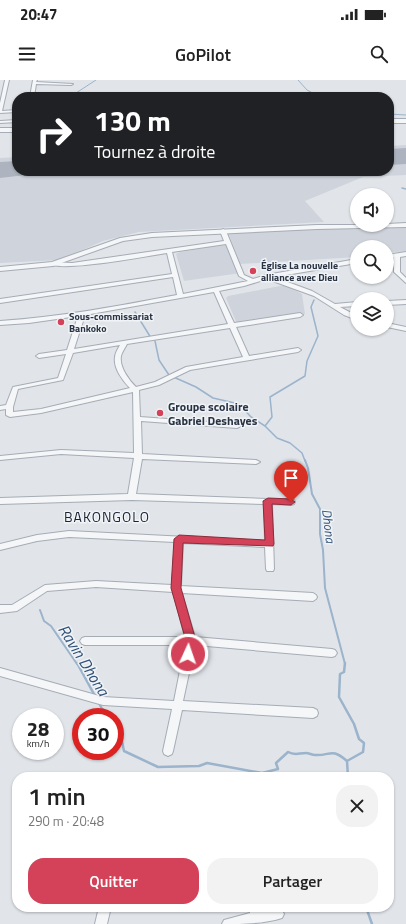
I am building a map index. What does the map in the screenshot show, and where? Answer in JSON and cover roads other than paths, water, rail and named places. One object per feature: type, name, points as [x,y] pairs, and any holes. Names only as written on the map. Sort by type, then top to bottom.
[{"type":"street","points":[[7,80],[0,112],[12,111]]},
{"type":"street","points":[[33,92],[34,82],[53,81],[71,84]]},
{"type":"street","points":[[0,90],[5,90]]},
{"type":"street","points":[[0,122],[12,121]]},
{"type":"street","points":[[394,121],[406,121]]},
{"type":"street","points":[[0,130],[12,130]]},
{"type":"street","points":[[53,264],[122,239],[152,235],[223,231],[406,225]]},
{"type":"street","points":[[223,231],[242,276],[251,280]]},
{"type":"street","points":[[0,269],[53,264],[72,265],[227,242]]},
{"type":"street","points":[[169,251],[180,295]]},
{"type":"street","points":[[394,256],[406,254]]},
{"type":"street","points":[[397,255],[397,272],[406,281]]},
{"type":"street","points":[[0,323],[82,314],[180,295],[242,285],[251,280],[350,262]]},
{"type":"street","points":[[0,301],[174,275]]},
{"type":"street","points":[[266,277],[316,295],[350,316]]},
{"type":"street","points":[[216,290],[247,359]]},
{"type":"street","points":[[394,303],[406,302]]},
{"type":"street","points":[[335,306],[350,305]]},
{"type":"street","points":[[82,314],[61,379],[15,388],[9,407],[10,415],[41,411],[136,390],[157,384],[188,368],[298,350]]},
{"type":"street","points":[[38,356],[124,344],[300,315]]},
{"type":"street","points":[[394,326],[406,329]]},
{"type":"street","points":[[124,344],[118,357],[119,365],[130,387],[136,390]]},
{"type":"street","points":[[132,497],[138,457],[136,390]]},
{"type":"street","points":[[0,408],[9,407]]},
{"type":"street","points":[[138,419],[237,426]]},
{"type":"street","points":[[0,458],[61,452],[256,462]]},
{"type":"street","points":[[0,501],[132,497],[291,502]]},
{"type":"street","points":[[268,501],[270,569]]},
{"type":"street","points":[[0,547],[37,538],[69,534],[270,544]]},
{"type":"street","points":[[168,751],[191,641],[176,588],[179,539]]},
{"type":"street","points":[[0,609],[14,608],[45,588],[96,584],[313,597]]},
{"type":"street","points":[[85,641],[191,641],[332,653]]},
{"type":"street","points":[[1,674],[103,701],[313,713]]},
{"type":"street","points":[[101,924],[104,912]]},
{"type":"street","points":[[228,924],[256,912],[278,914]]},
{"type":"waterway","points":[[78,92],[96,80]]},
{"type":"waterway","points":[[298,80],[311,92]]},
{"type":"waterway","points":[[394,114],[406,115]]},
{"type":"waterway","points":[[402,188],[406,189]]},
{"type":"waterway","points":[[265,426],[272,417],[270,397],[305,376],[307,361],[318,336],[311,307],[314,300]]},
{"type":"waterway","name":"Dhona","points":[[135,312],[151,338]]},
{"type":"waterway","name":"Dhona","points":[[155,341],[159,360],[169,375],[196,387],[213,398],[239,404],[251,417],[265,426]]},
{"type":"waterway","name":"Dhona","points":[[265,426],[277,438],[290,443],[302,453],[305,461]]},
{"type":"waterway","name":"Dhona","points":[[305,460],[308,468],[312,494],[320,509],[320,534],[323,550],[325,588],[345,664]]},
{"type":"waterway","name":"Ravin Dhona","points":[[40,610],[44,621],[51,626],[77,664]]},
{"type":"waterway","name":"Ravin Dhona","points":[[77,663],[95,696]]},
{"type":"waterway","name":"Dhona","points":[[345,664],[344,672],[340,674],[339,697],[354,724],[359,739],[364,743],[363,752],[347,761]]},
{"type":"waterway","name":"Ravin Dhona","points":[[98,701],[102,708]]},
{"type":"waterway","name":"Ravin Dhona","points":[[124,751],[158,767],[199,766],[207,763],[256,772]]},
{"type":"waterway","name":"Ravin Dhona","points":[[266,772],[278,769],[276,763],[288,752],[293,754],[306,753],[315,755],[334,753],[338,754],[347,761]]},
{"type":"waterway","name":"Dhona","points":[[347,761],[348,772]]},
{"type":"waterway","name":"Dhona","points":[[368,912],[372,924]]},
{"type":"place","name":"Église La nouvelle alliance avec Dieu","points":[[253,271]]},
{"type":"place","name":"Sous-commissariat Bankoko","points":[[61,322]]},
{"type":"place","name":"Groupe scolaire Gabriel Deshayes","points":[[160,413]]},
{"type":"district","name":"BAKONGOLO","points":[[107,516]]}]
